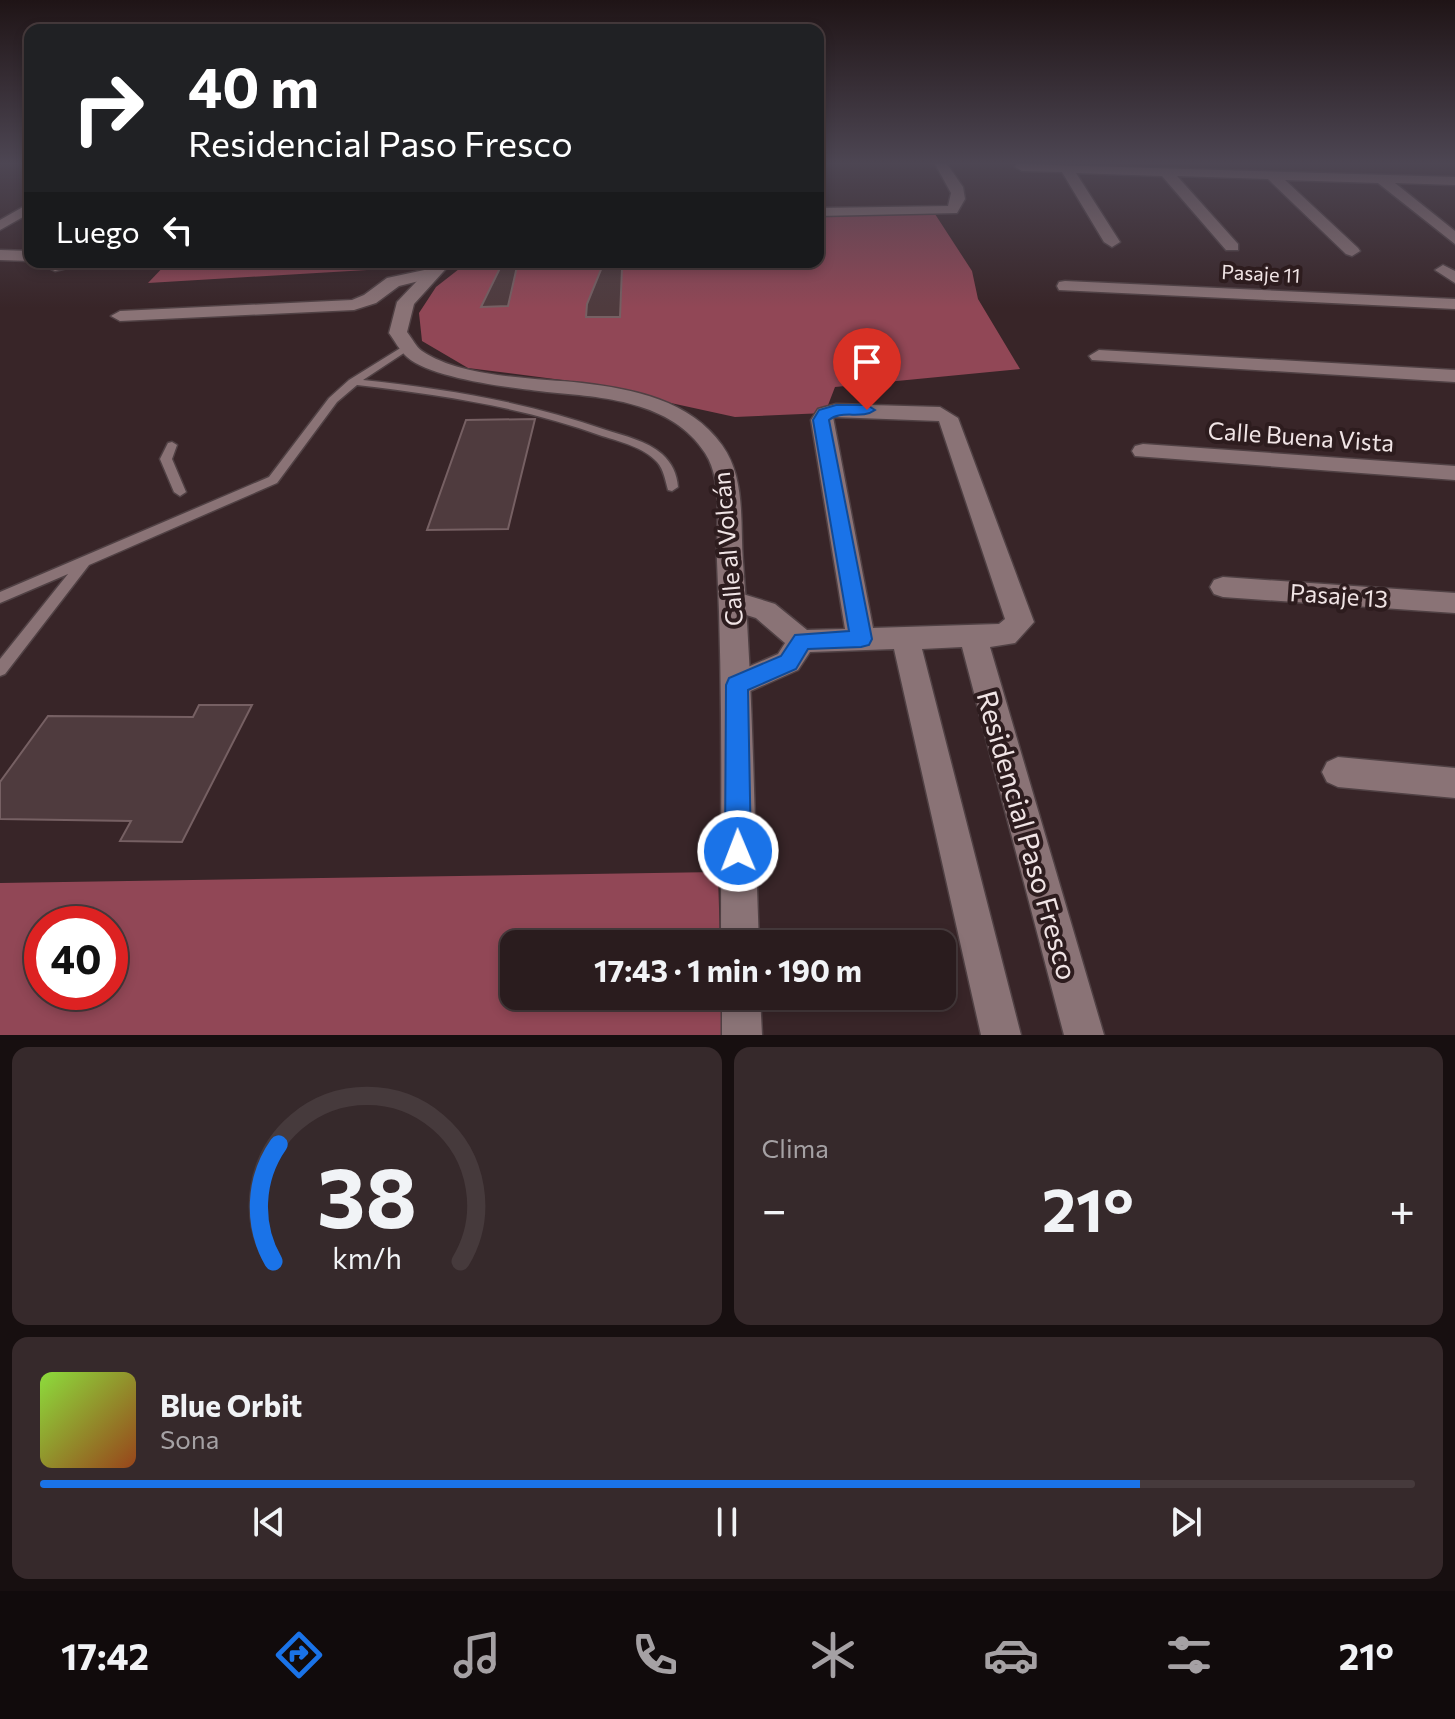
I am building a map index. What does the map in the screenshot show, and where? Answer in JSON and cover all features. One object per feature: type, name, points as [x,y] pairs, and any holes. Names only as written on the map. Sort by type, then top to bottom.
[{"type":"street","points":[[0,226],[22,212]]},
{"type":"street","points":[[1094,212],[1112,242]]},
{"type":"street","points":[[1208,212],[1232,247]]},
{"type":"street","points":[[1311,212],[1352,251]]},
{"type":"street","points":[[1423,212],[1455,239]]},
{"type":"street","points":[[0,255],[24,256]]},
{"type":"street","points":[[120,316],[354,305],[370,299],[393,282],[436,268]]},
{"type":"street","points":[[407,347],[398,330],[399,315],[405,300],[436,268]]},
{"type":"street","name":"Pasaje 11","points":[[1065,286],[1455,304]]},
{"type":"street","name":"Calle al Volcán","points":[[407,347],[424,361],[461,374],[612,393],[653,404],[688,422],[706,440],[723,466],[737,685],[740,930]]},
{"type":"street","points":[[1099,356],[1455,376]]},
{"type":"street","points":[[733,601],[765,611],[802,641],[1005,635],[1020,622],[948,418],[930,411],[836,410],[825,413],[821,420],[861,639]]},
{"type":"street","name":"Calle Buena Vista","points":[[1143,451],[1455,473]]},
{"type":"street","name":"Pasaje 13","points":[[1223,587],[1455,603]]},
{"type":"street","name":"Residencial Paso Fresco","points":[[973,636],[1084,1035]]},
{"type":"street","points":[[905,638],[1001,1035]]},
{"type":"street","points":[[737,685],[788,662],[802,641]]},
{"type":"street","points":[[1338,772],[1455,783]]},
{"type":"street","points":[[741,1010],[742,1035]]},
{"type":"lane","points":[[0,598],[273,480],[316,419],[353,382],[407,347]]},
{"type":"lane","points":[[353,382],[413,388],[560,416],[658,456],[667,467],[672,487]]},
{"type":"lane","points":[[172,445],[166,459],[180,492]]},
{"type":"lane","points":[[0,670],[85,561]]},
{"type":"shaded area","points":[[935,214],[972,271],[978,299],[1020,369],[835,387],[825,413],[735,417],[570,381],[468,368],[422,341],[419,313],[436,287],[460,268],[824,268],[824,215]]},
{"type":"shaded area","points":[[162,268],[400,268],[148,283]]},
{"type":"shaded area","points":[[718,872],[720,930],[500,930],[500,1010],[721,1010],[722,1035],[0,1035],[0,883]]},
{"type":"building","points":[[500,268],[517,268],[508,306],[481,307]]},
{"type":"building","points":[[602,268],[622,268],[620,317],[586,317],[587,304]]},
{"type":"building","points":[[535,419],[508,529],[427,530],[466,420]]},
{"type":"building","points":[[199,705],[252,705],[182,842],[120,841],[131,821],[0,819],[0,782],[48,716],[193,717]]},
{"type":"route","points":[[738,851],[737,685],[788,662],[802,641],[861,639],[821,420],[825,413],[836,410],[867,410]]}]
